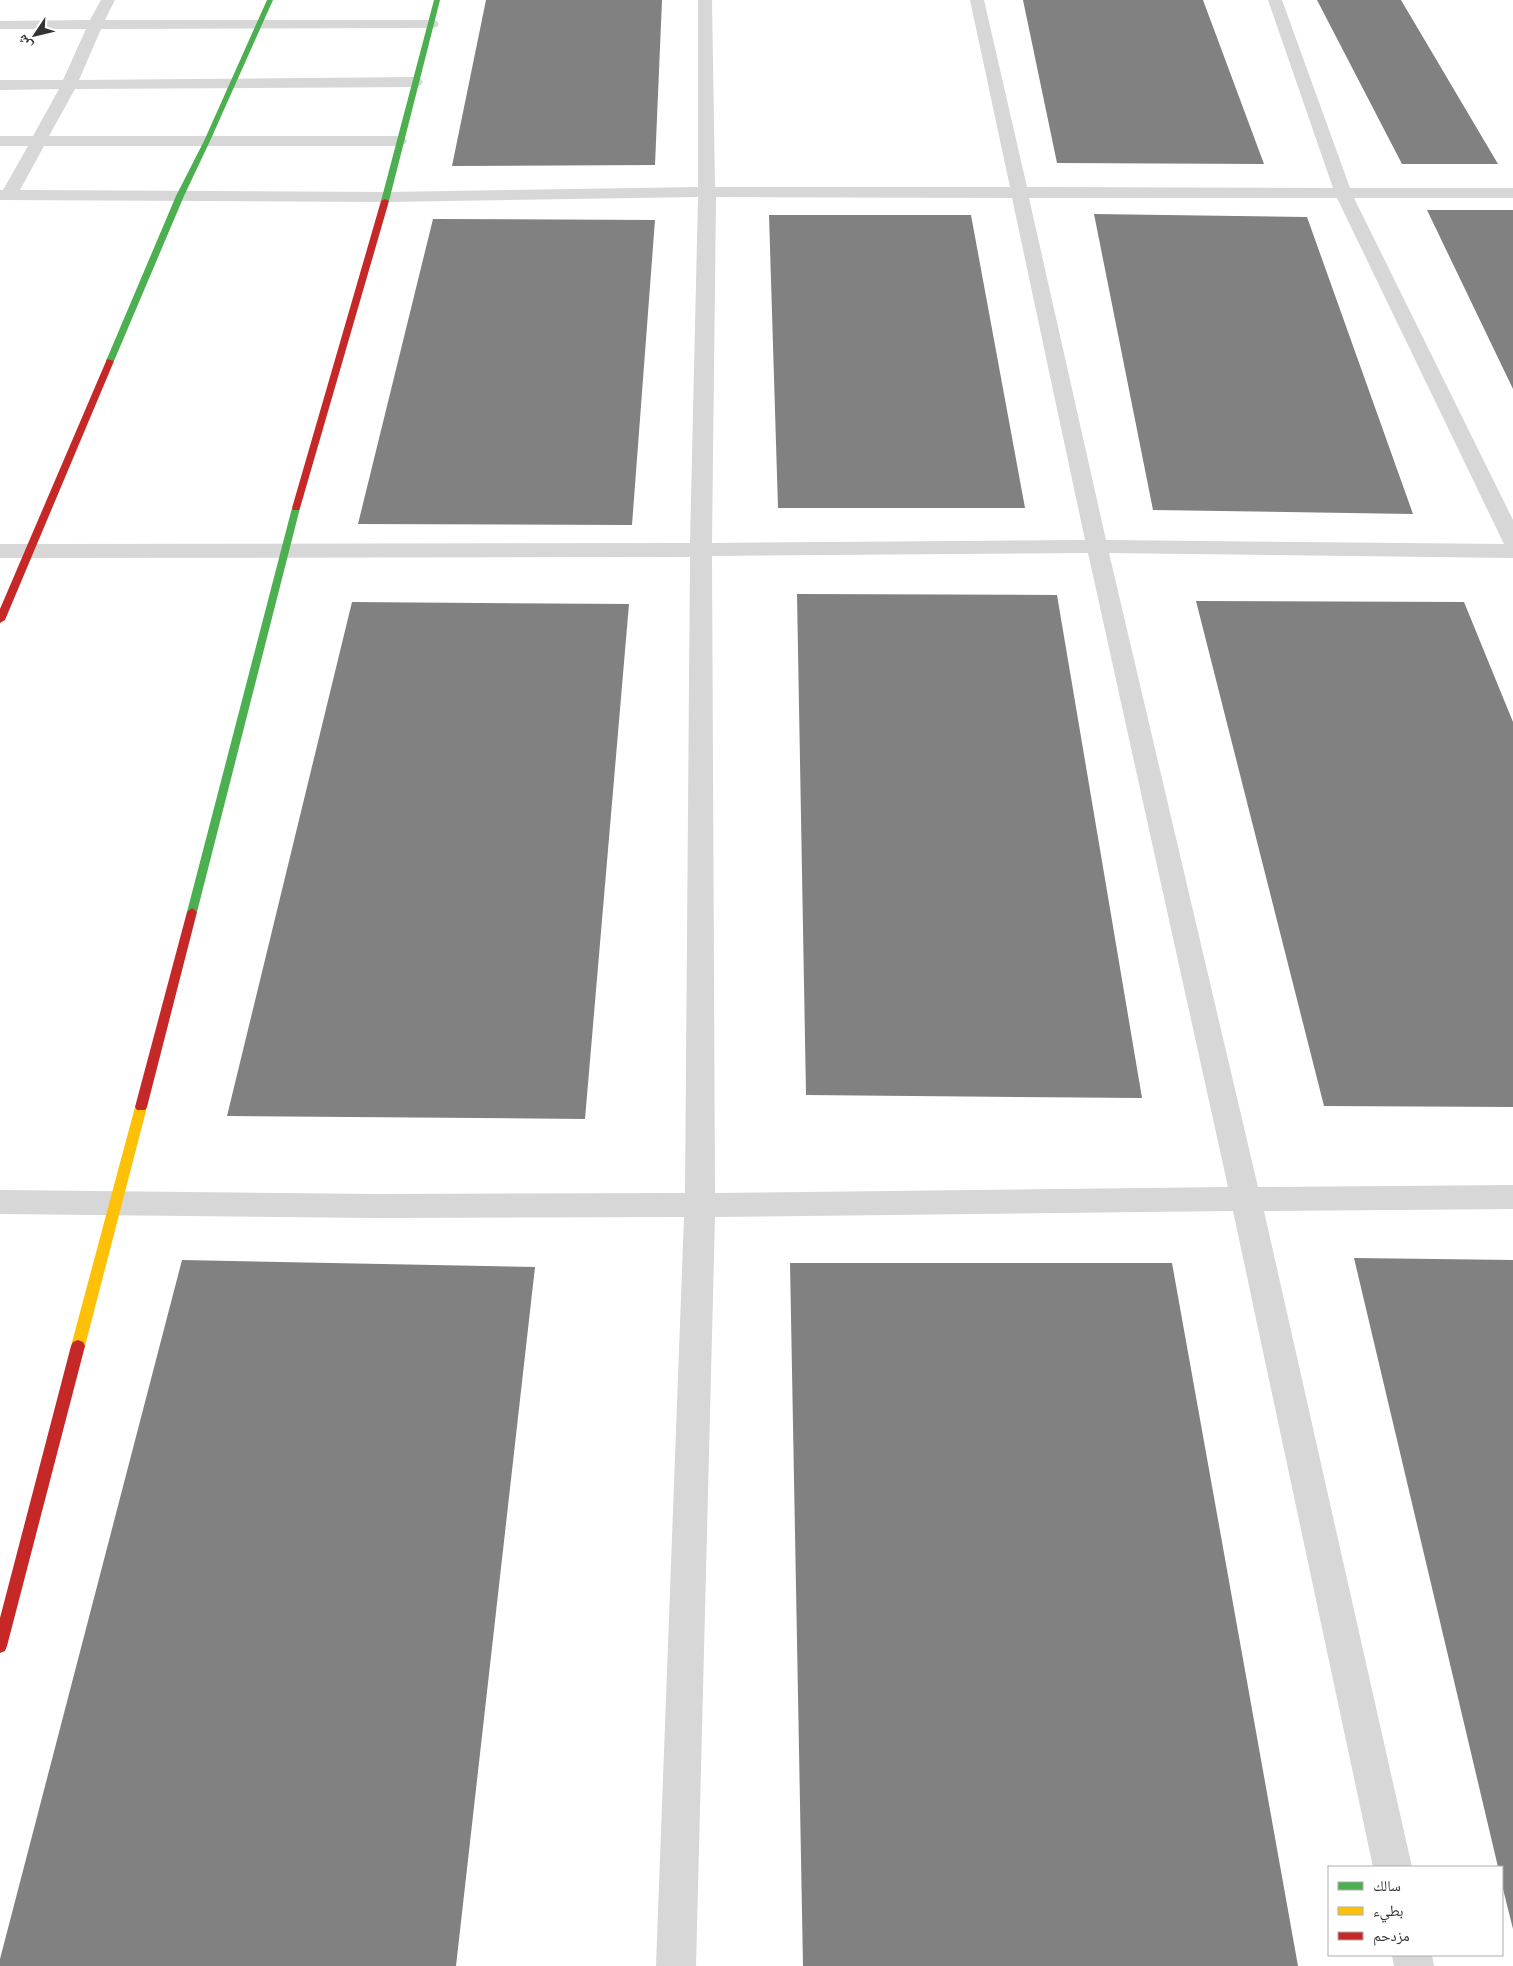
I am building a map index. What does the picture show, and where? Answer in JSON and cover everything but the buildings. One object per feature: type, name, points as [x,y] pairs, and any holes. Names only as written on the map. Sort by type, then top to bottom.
[{"type":"street","points":[[4,195],[39,141],[69,85],[108,0]]},
{"type":"street","points":[[0,620],[180,196],[207,141],[270,0]]},
{"type":"street","points":[[0,1646],[286,551],[299,493],[386,197],[437,0]]},
{"type":"street","points":[[676,1966],[700,1205],[701,550],[707,192],[705,0]]},
{"type":"street","points":[[977,0],[1097,546],[1246,1199],[1393,1866]]},
{"type":"street","points":[[1275,0],[1343,193],[1513,542]]},
{"type":"street","points":[[0,24],[432,24]]},
{"type":"street","points":[[0,85],[415,82]]},
{"type":"street","points":[[0,141],[399,141]]},
{"type":"street","points":[[4,195],[386,197],[707,192],[1513,193]]},
{"type":"street","points":[[0,551],[701,550],[1097,546],[1513,551]]},
{"type":"street","points":[[0,1202],[115,1204],[700,1205],[1513,1197]]},
{"type":"traffic: fast","points":[[110,361],[180,196],[207,141],[270,0]]},
{"type":"traffic: fast","points":[[385,201],[437,0]]},
{"type":"traffic: fast","points":[[192,912],[296,508]]},
{"type":"traffic: slow","points":[[78,1346],[141,1107]]},
{"type":"traffic: jam","points":[[296,508],[385,201]]},
{"type":"traffic: jam","points":[[0,620],[110,361]]},
{"type":"traffic: jam","points":[[141,1107],[192,912]]},
{"type":"traffic: jam","points":[[0,1646],[78,1346]]}]
